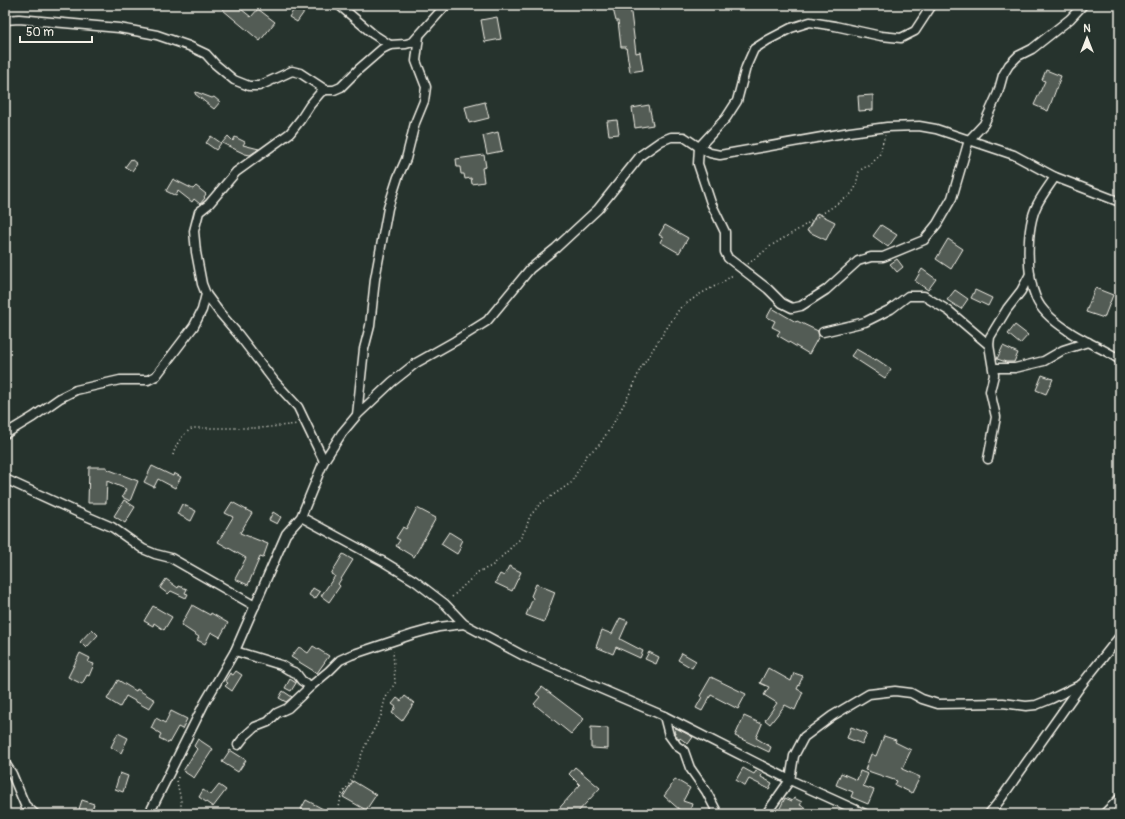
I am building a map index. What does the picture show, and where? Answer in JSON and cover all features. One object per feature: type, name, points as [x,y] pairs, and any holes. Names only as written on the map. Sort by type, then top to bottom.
[{"type":"street","points":[[339,5],[373,34],[390,45]]},
{"type":"street","points":[[324,461],[298,407],[275,382],[220,314],[206,294],[202,284],[197,258],[194,231],[199,212],[236,172],[290,133],[321,92],[326,90],[334,90],[341,87],[382,49],[390,45],[413,42],[420,36],[446,5]]},
{"type":"street","points":[[932,5],[915,31],[901,38],[880,36],[810,22],[791,28],[768,40],[754,49],[746,67],[737,100],[726,118],[699,147],[698,164],[711,203],[724,232],[724,252],[728,258],[768,289],[782,304],[792,308],[800,306],[826,290],[858,261],[871,257],[883,257],[924,240],[937,224],[952,198],[968,140],[984,124],[998,93],[1002,75],[1018,56],[1032,49],[1070,19],[1084,5]]},
{"type":"street","points":[[5,20],[19,19],[137,30],[189,46],[206,54],[215,64],[234,80],[249,86],[259,86],[292,71],[300,73],[326,90]]},
{"type":"street","points":[[357,415],[364,349],[370,326],[375,279],[388,208],[424,102],[426,87],[416,61],[420,36]]},
{"type":"street","points":[[149,814],[204,704],[235,651],[286,534],[301,517],[324,461],[342,433],[357,415],[392,382],[416,363],[487,321],[530,269],[556,248],[598,209],[641,154],[661,140],[671,137],[684,137],[710,153],[720,155],[887,126],[919,126],[936,129],[1014,155],[1055,176],[1120,202]]},
{"type":"street","points":[[1055,176],[1037,206],[1029,236],[1030,274],[1036,298],[1045,312],[1068,331],[1088,342],[1116,353],[1120,360]]},
{"type":"street","points":[[988,459],[996,417],[990,391],[993,383],[994,368],[989,345],[990,337],[1006,309],[1021,291],[1030,274]]},
{"type":"street","points":[[5,434],[60,398],[76,390],[120,380],[148,380],[156,376],[194,326],[202,310],[206,294]]},
{"type":"street","points":[[823,332],[865,322],[891,309],[908,296],[924,296],[949,311],[989,345]]},
{"type":"street","points":[[994,368],[1015,368],[1044,361],[1063,350],[1088,342]]},
{"type":"street","points":[[5,479],[112,527],[143,549],[170,558],[255,606]]},
{"type":"street","points":[[301,517],[384,562],[415,581],[445,604],[464,624],[522,654],[664,716],[790,780],[865,814]]},
{"type":"street","points":[[238,745],[255,727],[268,722],[277,713],[288,708],[340,660],[393,641],[439,627],[464,624]]},
{"type":"street","points":[[989,814],[1082,684],[1120,636]]},
{"type":"street","points":[[235,651],[281,664],[296,672],[302,681],[311,686]]},
{"type":"street","points":[[766,814],[790,780],[794,756],[804,737],[832,716],[869,694],[895,691],[911,693],[922,699],[938,704],[1003,703],[1026,706],[1051,699],[1082,684]]},
{"type":"street","points":[[664,716],[669,735],[677,746],[684,751],[690,768],[706,791],[718,814]]},
{"type":"street","points":[[5,763],[12,774],[25,805],[35,814]]},
{"type":"street","points":[[1104,814],[1120,798]]},
{"type":"path","points":[[445,604],[478,572],[492,566],[520,539],[530,516],[540,504],[571,483],[586,456],[599,445],[613,424],[633,387],[640,369],[680,308],[700,294],[723,282],[772,245],[796,232],[849,196],[856,189],[859,172],[863,168],[869,166],[879,156],[887,126]]},
{"type":"path","points":[[173,455],[175,448],[185,433],[193,428],[261,428],[306,423]]},
{"type":"path","points":[[338,814],[341,796],[351,781],[365,746],[381,716],[385,699],[395,683],[393,641]]},
{"type":"path","points":[[174,763],[179,768],[177,782],[182,814]]},
{"type":"building","points":[[227,5],[236,5],[251,17],[258,9],[275,22],[260,41],[223,10]]},
{"type":"building","points":[[297,5],[309,5],[297,22],[289,17]]},
{"type":"building","points":[[612,5],[630,5],[636,53],[640,52],[643,70],[630,72],[626,47],[621,47],[618,21],[616,21]]},
{"type":"building","points":[[497,17],[501,39],[485,42],[481,20]]},
{"type":"building","points":[[1046,70],[1061,76],[1048,111],[1034,105],[1045,81],[1042,80]]},
{"type":"building","points":[[196,92],[212,98],[214,97],[220,102],[214,109],[195,94]]},
{"type":"building","points":[[873,95],[873,110],[859,111],[858,96]]},
{"type":"building","points":[[485,102],[489,118],[469,123],[465,107]]},
{"type":"building","points":[[649,105],[653,125],[635,128],[632,108]]},
{"type":"building","points":[[617,120],[619,134],[609,135],[607,121]]},
{"type":"building","points":[[498,132],[502,151],[487,154],[483,136]]},
{"type":"building","points":[[211,136],[221,143],[216,150],[206,143]]},
{"type":"building","points":[[228,136],[233,141],[235,137],[245,142],[243,145],[259,149],[250,155],[245,154],[222,143]]},
{"type":"building","points":[[484,155],[486,167],[482,168],[484,182],[472,184],[471,178],[465,179],[464,174],[461,174],[460,167],[457,167],[456,159]]},
{"type":"building","points":[[131,159],[137,164],[132,171],[125,167]]},
{"type":"building","points":[[173,179],[193,189],[196,186],[206,194],[204,197],[205,198],[200,204],[194,199],[192,202],[178,191],[176,196],[166,191]]},
{"type":"building","points":[[817,213],[835,222],[826,240],[807,231]]},
{"type":"building","points":[[665,225],[688,238],[679,253],[660,242],[663,237],[659,235]]},
{"type":"building","points":[[881,225],[897,235],[888,247],[873,236]]},
{"type":"building","points":[[948,239],[963,249],[951,269],[936,259]]},
{"type":"building","points":[[897,259],[903,267],[897,272],[890,264]]},
{"type":"building","points":[[922,269],[936,279],[928,290],[915,281]]},
{"type":"building","points":[[1095,288],[1113,295],[1104,318],[1086,312]]},
{"type":"building","points":[[955,290],[968,299],[961,309],[947,300]]},
{"type":"building","points":[[975,290],[992,298],[988,306],[971,298]]},
{"type":"building","points":[[772,308],[796,322],[797,321],[818,331],[819,336],[809,354],[777,335],[780,331],[772,327],[775,321],[767,317]]},
{"type":"building","points":[[1015,325],[1028,335],[1020,344],[1008,334]]},
{"type":"building","points":[[1003,346],[1018,353],[1014,362],[1006,362],[997,359]]},
{"type":"building","points":[[856,349],[875,360],[876,359],[891,369],[885,378],[851,356]]},
{"type":"building","points":[[1042,375],[1053,379],[1046,394],[1036,390]]},
{"type":"building","points":[[152,466],[173,476],[174,473],[181,477],[175,488],[158,479],[154,487],[144,482]]},
{"type":"building","points":[[89,467],[107,467],[107,469],[138,481],[130,501],[122,497],[126,489],[107,481],[106,503],[88,503]]},
{"type":"building","points":[[124,500],[135,507],[125,523],[114,516]]},
{"type":"building","points":[[232,502],[252,513],[240,533],[268,544],[263,558],[260,557],[248,585],[235,579],[246,558],[218,542],[233,517],[225,513]]},
{"type":"building","points":[[182,504],[196,511],[191,521],[177,514]]},
{"type":"building","points":[[417,508],[436,518],[414,557],[396,546],[400,540],[396,538],[403,527],[406,529]]},
{"type":"building","points":[[273,512],[281,517],[277,524],[269,520]]},
{"type":"building","points":[[449,532],[462,540],[459,546],[461,547],[457,554],[441,544]]},
{"type":"building","points":[[343,554],[353,560],[338,584],[340,586],[329,602],[321,596],[335,576],[331,574]]},
{"type":"building","points":[[509,566],[521,572],[512,591],[495,583],[500,574],[504,576]]},
{"type":"building","points":[[166,579],[178,588],[179,586],[187,589],[185,593],[188,594],[186,598],[171,591],[168,594],[160,588]]},
{"type":"building","points":[[536,584],[555,592],[544,622],[526,615],[533,598],[531,596]]},
{"type":"building","points":[[313,588],[320,592],[315,599],[309,595]]},
{"type":"building","points":[[192,605],[210,615],[211,613],[228,623],[220,637],[211,632],[205,644],[197,640],[199,637],[181,625]]},
{"type":"building","points":[[153,606],[172,617],[164,630],[154,623],[153,626],[144,621]]},
{"type":"building","points":[[620,618],[628,621],[620,639],[643,651],[640,658],[616,647],[613,654],[596,647],[602,630],[612,634]]},
{"type":"building","points":[[92,629],[98,635],[86,648],[80,642]]},
{"type":"building","points":[[313,646],[329,656],[317,673],[291,657],[299,647],[308,653]]},
{"type":"building","points":[[649,652],[659,657],[656,664],[645,659]]},
{"type":"building","points":[[80,653],[90,658],[88,662],[94,664],[89,676],[87,675],[82,684],[68,677]]},
{"type":"building","points":[[682,653],[696,661],[692,668],[678,660]]},
{"type":"building","points":[[768,668],[791,681],[794,673],[803,676],[797,689],[803,692],[795,710],[785,705],[770,724],[765,720],[777,703],[764,695],[769,687],[760,683]]},
{"type":"building","points":[[236,671],[242,675],[232,691],[225,686],[228,683],[225,681],[230,673],[233,675]]},
{"type":"building","points":[[711,677],[746,694],[738,709],[711,695],[702,711],[696,708],[702,697],[700,696]]},
{"type":"building","points":[[290,679],[296,683],[291,691],[285,688]]},
{"type":"building","points":[[118,680],[155,700],[149,709],[126,696],[120,707],[107,699]]},
{"type":"building","points":[[542,687],[584,719],[571,734],[534,704],[540,697],[536,694]]},
{"type":"building","points":[[283,691],[292,697],[286,702],[279,698]]},
{"type":"building","points":[[405,696],[414,703],[402,721],[392,713],[396,707],[392,704],[397,698],[401,701]]},
{"type":"building","points":[[171,711],[187,719],[182,729],[178,727],[169,743],[159,738],[161,734],[151,728],[156,718],[165,723]]},
{"type":"building","points":[[744,716],[762,724],[756,738],[771,747],[769,752],[735,736]]},
{"type":"building","points":[[591,727],[608,728],[608,749],[591,748]]},
{"type":"building","points":[[851,727],[867,733],[862,744],[847,738]]},
{"type":"building","points":[[676,728],[693,737],[688,744],[680,738],[679,740],[674,732]]},
{"type":"building","points":[[118,733],[128,738],[121,753],[111,747]]},
{"type":"building","points":[[884,736],[896,740],[895,742],[911,750],[902,769],[920,777],[912,793],[895,785],[897,781],[865,770],[871,754],[876,756]]},
{"type":"building","points":[[198,739],[213,749],[194,778],[183,771],[197,749],[194,746]]},
{"type":"building","points":[[230,750],[246,760],[238,772],[222,762]]},
{"type":"building","points":[[575,767],[600,788],[576,814],[554,814],[580,785],[569,774]]},
{"type":"building","points":[[743,768],[754,774],[756,771],[762,774],[761,777],[772,783],[769,789],[749,779],[745,786],[736,780]]},
{"type":"building","points":[[860,771],[868,774],[863,786],[874,790],[868,804],[851,797],[853,792],[836,785],[841,773],[857,780]]},
{"type":"building","points":[[120,773],[128,776],[123,792],[115,789]]},
{"type":"building","points":[[675,779],[690,788],[683,801],[692,804],[689,814],[680,814],[681,811],[664,796]]},
{"type":"building","points":[[353,781],[376,795],[366,810],[343,797]]},
{"type":"building","points":[[219,785],[226,790],[213,807],[199,797],[203,790],[211,795]]},
{"type":"building","points":[[785,798],[792,801],[794,798],[802,802],[800,805],[806,808],[803,814],[777,814]]},
{"type":"building","points":[[82,800],[94,804],[91,813],[79,809]]},
{"type":"building","points":[[306,800],[323,809],[321,814],[310,814],[301,809]]}]
